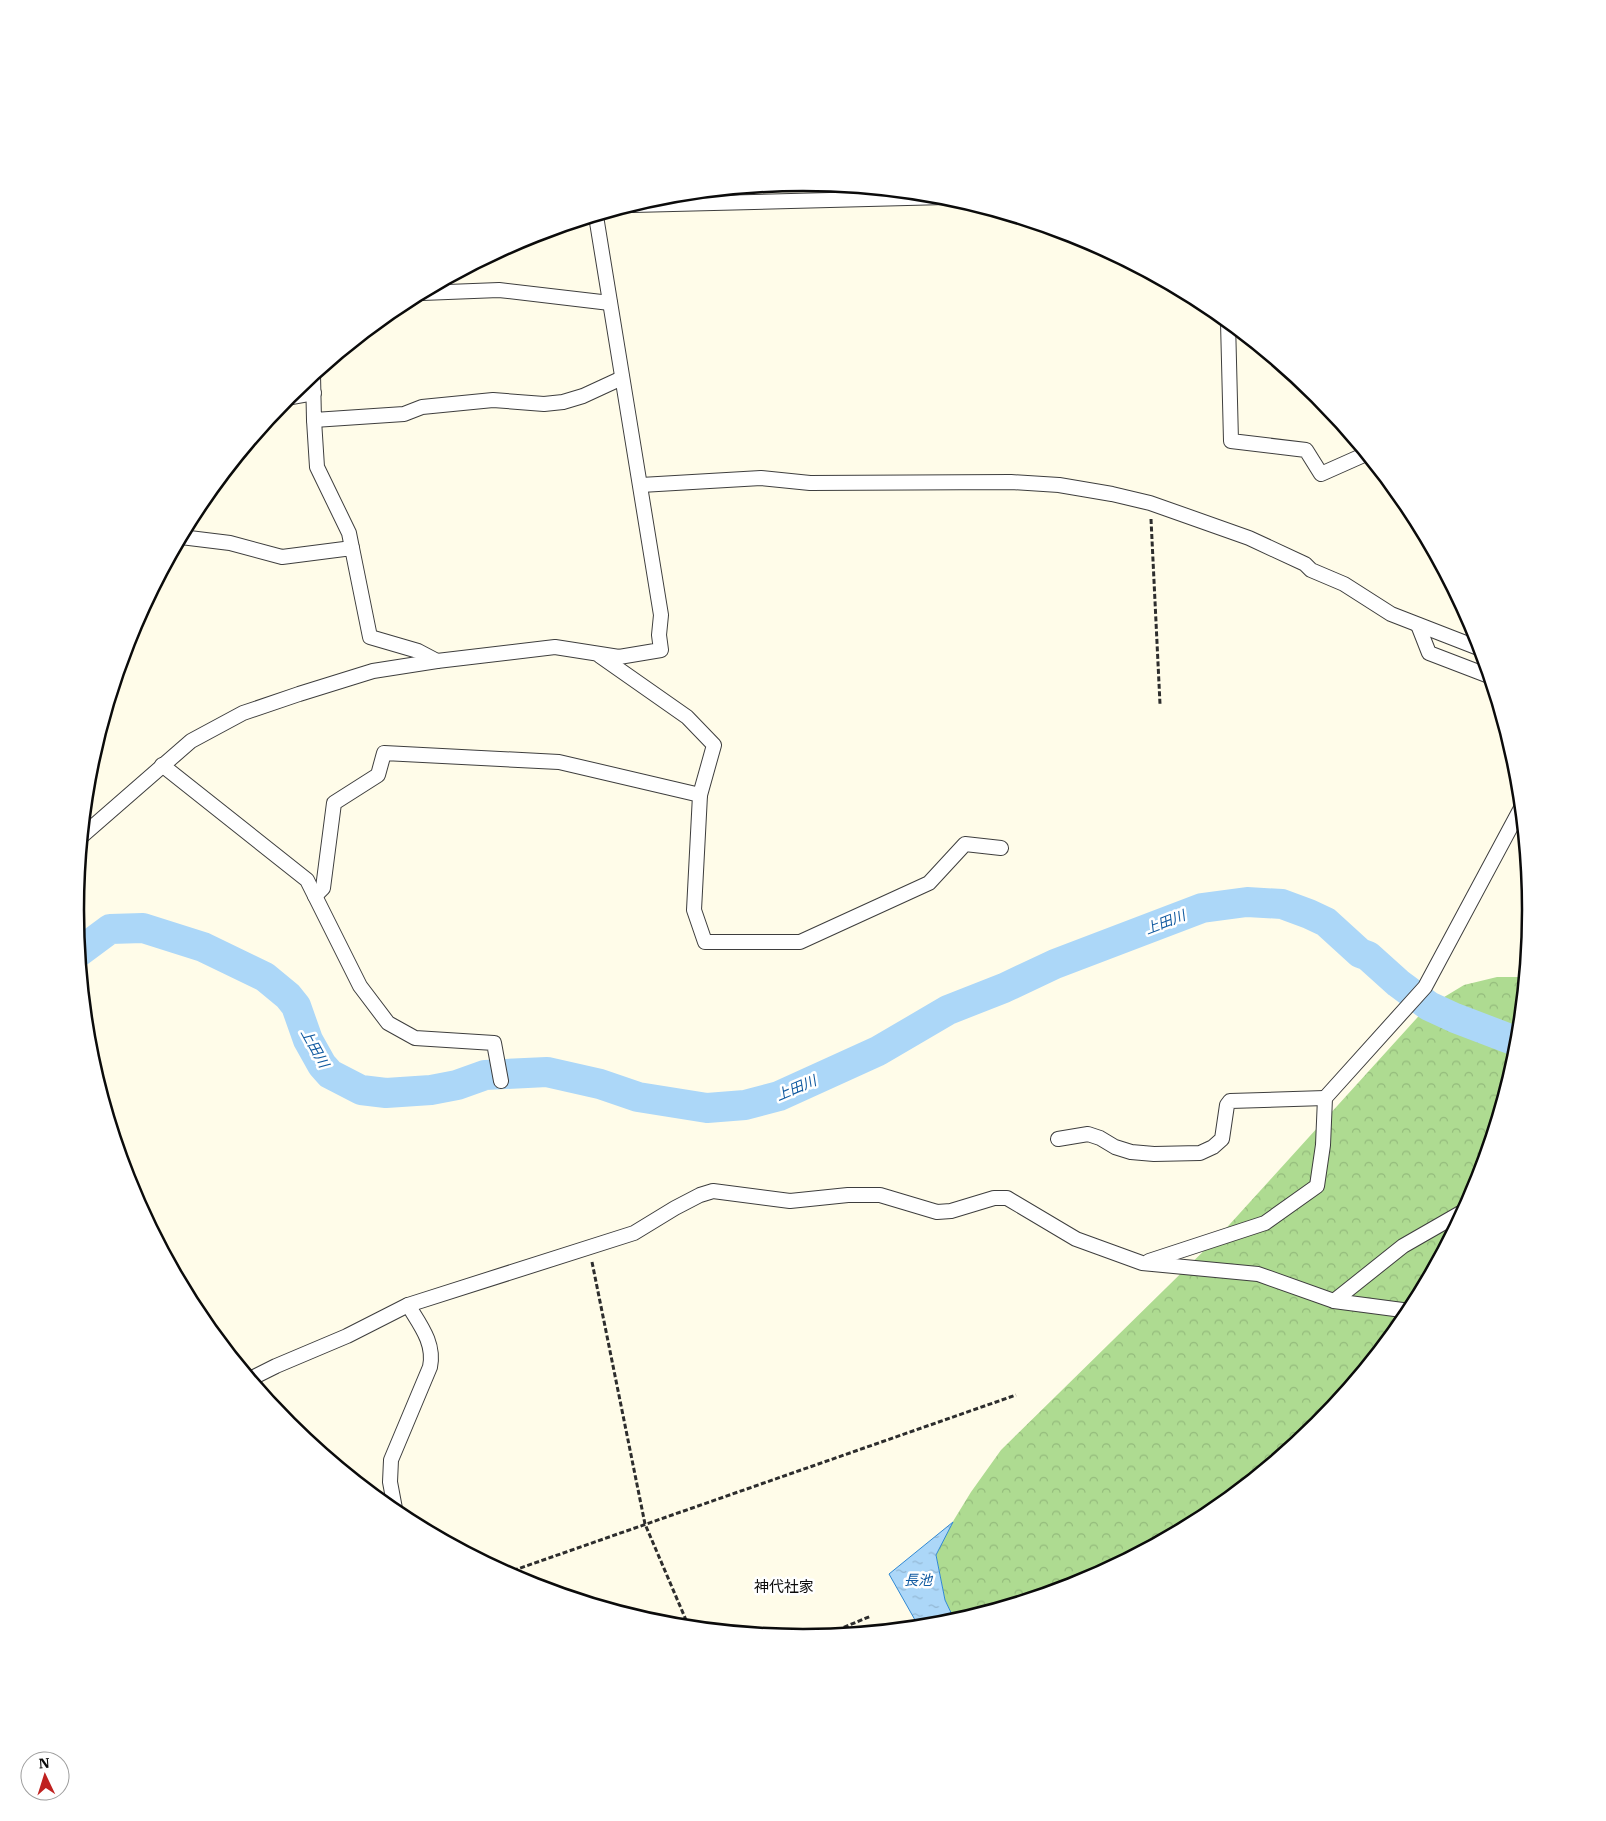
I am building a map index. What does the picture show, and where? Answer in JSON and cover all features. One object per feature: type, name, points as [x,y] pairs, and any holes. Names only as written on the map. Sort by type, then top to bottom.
[{"type":"street","points":[[668,204],[903,198]]},
{"type":"street","points":[[89,830],[191,741],[243,713],[373,670],[555,647],[619,658],[661,650],[659,635],[661,615],[597,222]]},
{"type":"street","points":[[436,292],[499,290],[610,303]]},
{"type":"street","points":[[1228,331],[1231,441],[1306,450],[1321,474],[1361,456]]},
{"type":"street","points":[[314,420],[404,414],[422,407],[493,400],[544,404],[563,402],[582,396],[622,378]]},
{"type":"street","points":[[314,384],[317,467],[350,533],[370,638],[418,651],[437,661]]},
{"type":"street","points":[[301,395],[314,393]]},
{"type":"street","points":[[641,485],[761,478],[810,483],[1010,482],[1059,485],[1112,494],[1150,503],[1249,538],[1344,584],[1392,614],[1418,625],[1470,641]]},
{"type":"street","points":[[188,538],[230,542],[282,557],[352,548]]},
{"type":"street","points":[[1418,625],[1429,653],[1482,673]]},
{"type":"street","points":[[597,654],[687,718],[714,745],[700,794],[694,910],[705,942],[800,942],[928,883],[964,844],[1001,848]]},
{"type":"street","points":[[315,896],[323,888],[334,803],[378,775],[384,753],[560,762],[700,794]]},
{"type":"street","points":[[162,766],[307,880],[360,986],[388,1023],[415,1038],[494,1042],[500,1081]]},
{"type":"street","points":[[1142,1263],[1265,1223],[1317,1186],[1323,1145],[1325,1098],[1425,987],[1516,817]]},
{"type":"street","points":[[1058,1139],[1088,1134],[1100,1138],[1115,1147],[1131,1152],[1154,1154],[1200,1153],[1222,1139],[1226,1105],[1230,1101],[1325,1098]]},
{"type":"street","points":[[255,1376],[347,1336],[408,1305],[634,1233],[700,1194],[713,1191],[790,1201],[848,1195],[880,1195],[937,1212],[951,1211],[994,1198],[1007,1198],[1076,1239],[1142,1263],[1258,1274],[1334,1301],[1401,1310]]},
{"type":"street","points":[[1334,1301],[1403,1246],[1454,1217]]},
{"type":"street","points":[[394,1502],[390,1482],[391,1460],[430,1367],[432,1356],[431,1346],[408,1305]]},
{"type":"path","points":[[1150,503],[1160,704]]},
{"type":"path","points":[[589,1246],[645,1524],[687,1620]]},
{"type":"path","points":[[516,1570],[1016,1395]]},
{"type":"path","points":[[841,1628],[871,1616]]},
{"type":"green space","points":[[1497,977],[1519,977],[1508,1051],[1498,1097],[1468,1186],[1448,1229],[1426,1270],[1401,1310],[1344,1385],[1312,1419],[1241,1481],[1203,1509],[1163,1533],[1121,1556],[1034,1592],[952,1614],[945,1600],[936,1555],[941,1541],[971,1492],[1001,1450],[1220,1235],[1426,1008],[1464,985]]},
{"type":"water","name":"長池","points":[[953,1522],[936,1555],[945,1600],[952,1614],[915,1621],[889,1574]]},
{"type":"waterway","name":"上田川","points":[[85,948],[110,929],[143,928],[203,947],[265,977],[288,996],[296,1006],[308,1040],[322,1065],[330,1074],[361,1090],[386,1093],[431,1090],[457,1085],[485,1075],[547,1072],[600,1084],[638,1097],[707,1108],[745,1105],[779,1096],[878,1051],[948,1010],[1004,988],[1055,964],[1202,908],[1247,902],[1282,904],[1326,922],[1360,953],[1368,956],[1398,983],[1429,1006],[1510,1039]]},
{"type":"district","name":"神代社家","points":[[784,1586]]}]
